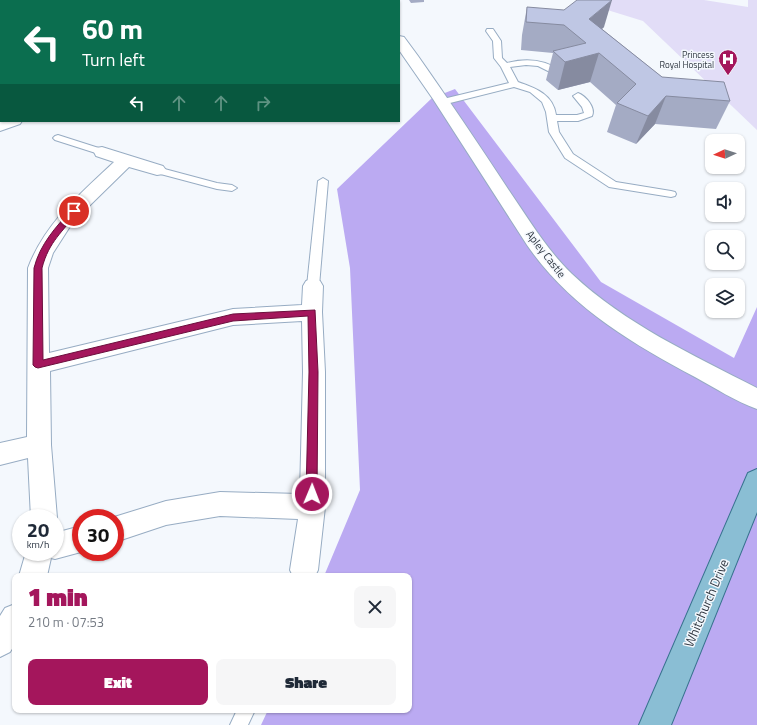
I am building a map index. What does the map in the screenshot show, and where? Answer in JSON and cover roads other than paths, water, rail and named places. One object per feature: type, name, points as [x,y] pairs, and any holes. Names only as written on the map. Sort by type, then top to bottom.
[{"type":"main road","name":"Whitchurch Drive","points":[[655,725],[750,502],[757,481]]},
{"type":"street","name":"Apley Castle","points":[[400,41],[423,72],[541,251],[565,280],[600,309],[638,335],[757,399]]},
{"type":"street","points":[[0,126],[11,122]]},
{"type":"street","points":[[102,152],[157,170]]},
{"type":"street","points":[[43,509],[38,445],[38,268],[41,254],[64,221],[126,160]]},
{"type":"street","points":[[304,573],[312,507],[314,372],[312,312],[313,286]]},
{"type":"street","points":[[38,365],[233,317],[312,312]]},
{"type":"street","points":[[0,454],[38,445]]},
{"type":"street","points":[[124,526],[166,513],[220,504],[312,507]]},
{"type":"street","points":[[34,573],[37,561]]},
{"type":"street","points":[[0,642],[12,623]]},
{"type":"lane","points":[[490,31],[497,41],[498,58],[505,66],[514,84]]},
{"type":"lane","points":[[505,66],[520,62],[538,63],[547,66],[558,73]]},
{"type":"lane","points":[[442,102],[514,84],[533,90],[546,101],[552,112],[554,132],[569,156],[613,185],[671,194]]},
{"type":"lane","points":[[552,118],[578,118],[589,114],[586,106],[578,96]]},
{"type":"lane","points":[[58,138],[102,152]]},
{"type":"lane","points":[[157,170],[216,186],[232,188]]},
{"type":"lane","points":[[313,286],[323,181]]},
{"type":"lane","points":[[239,725],[245,713]]},
{"type":"place","name":"Princess Royal Hospital","points":[[728,76]]}]
